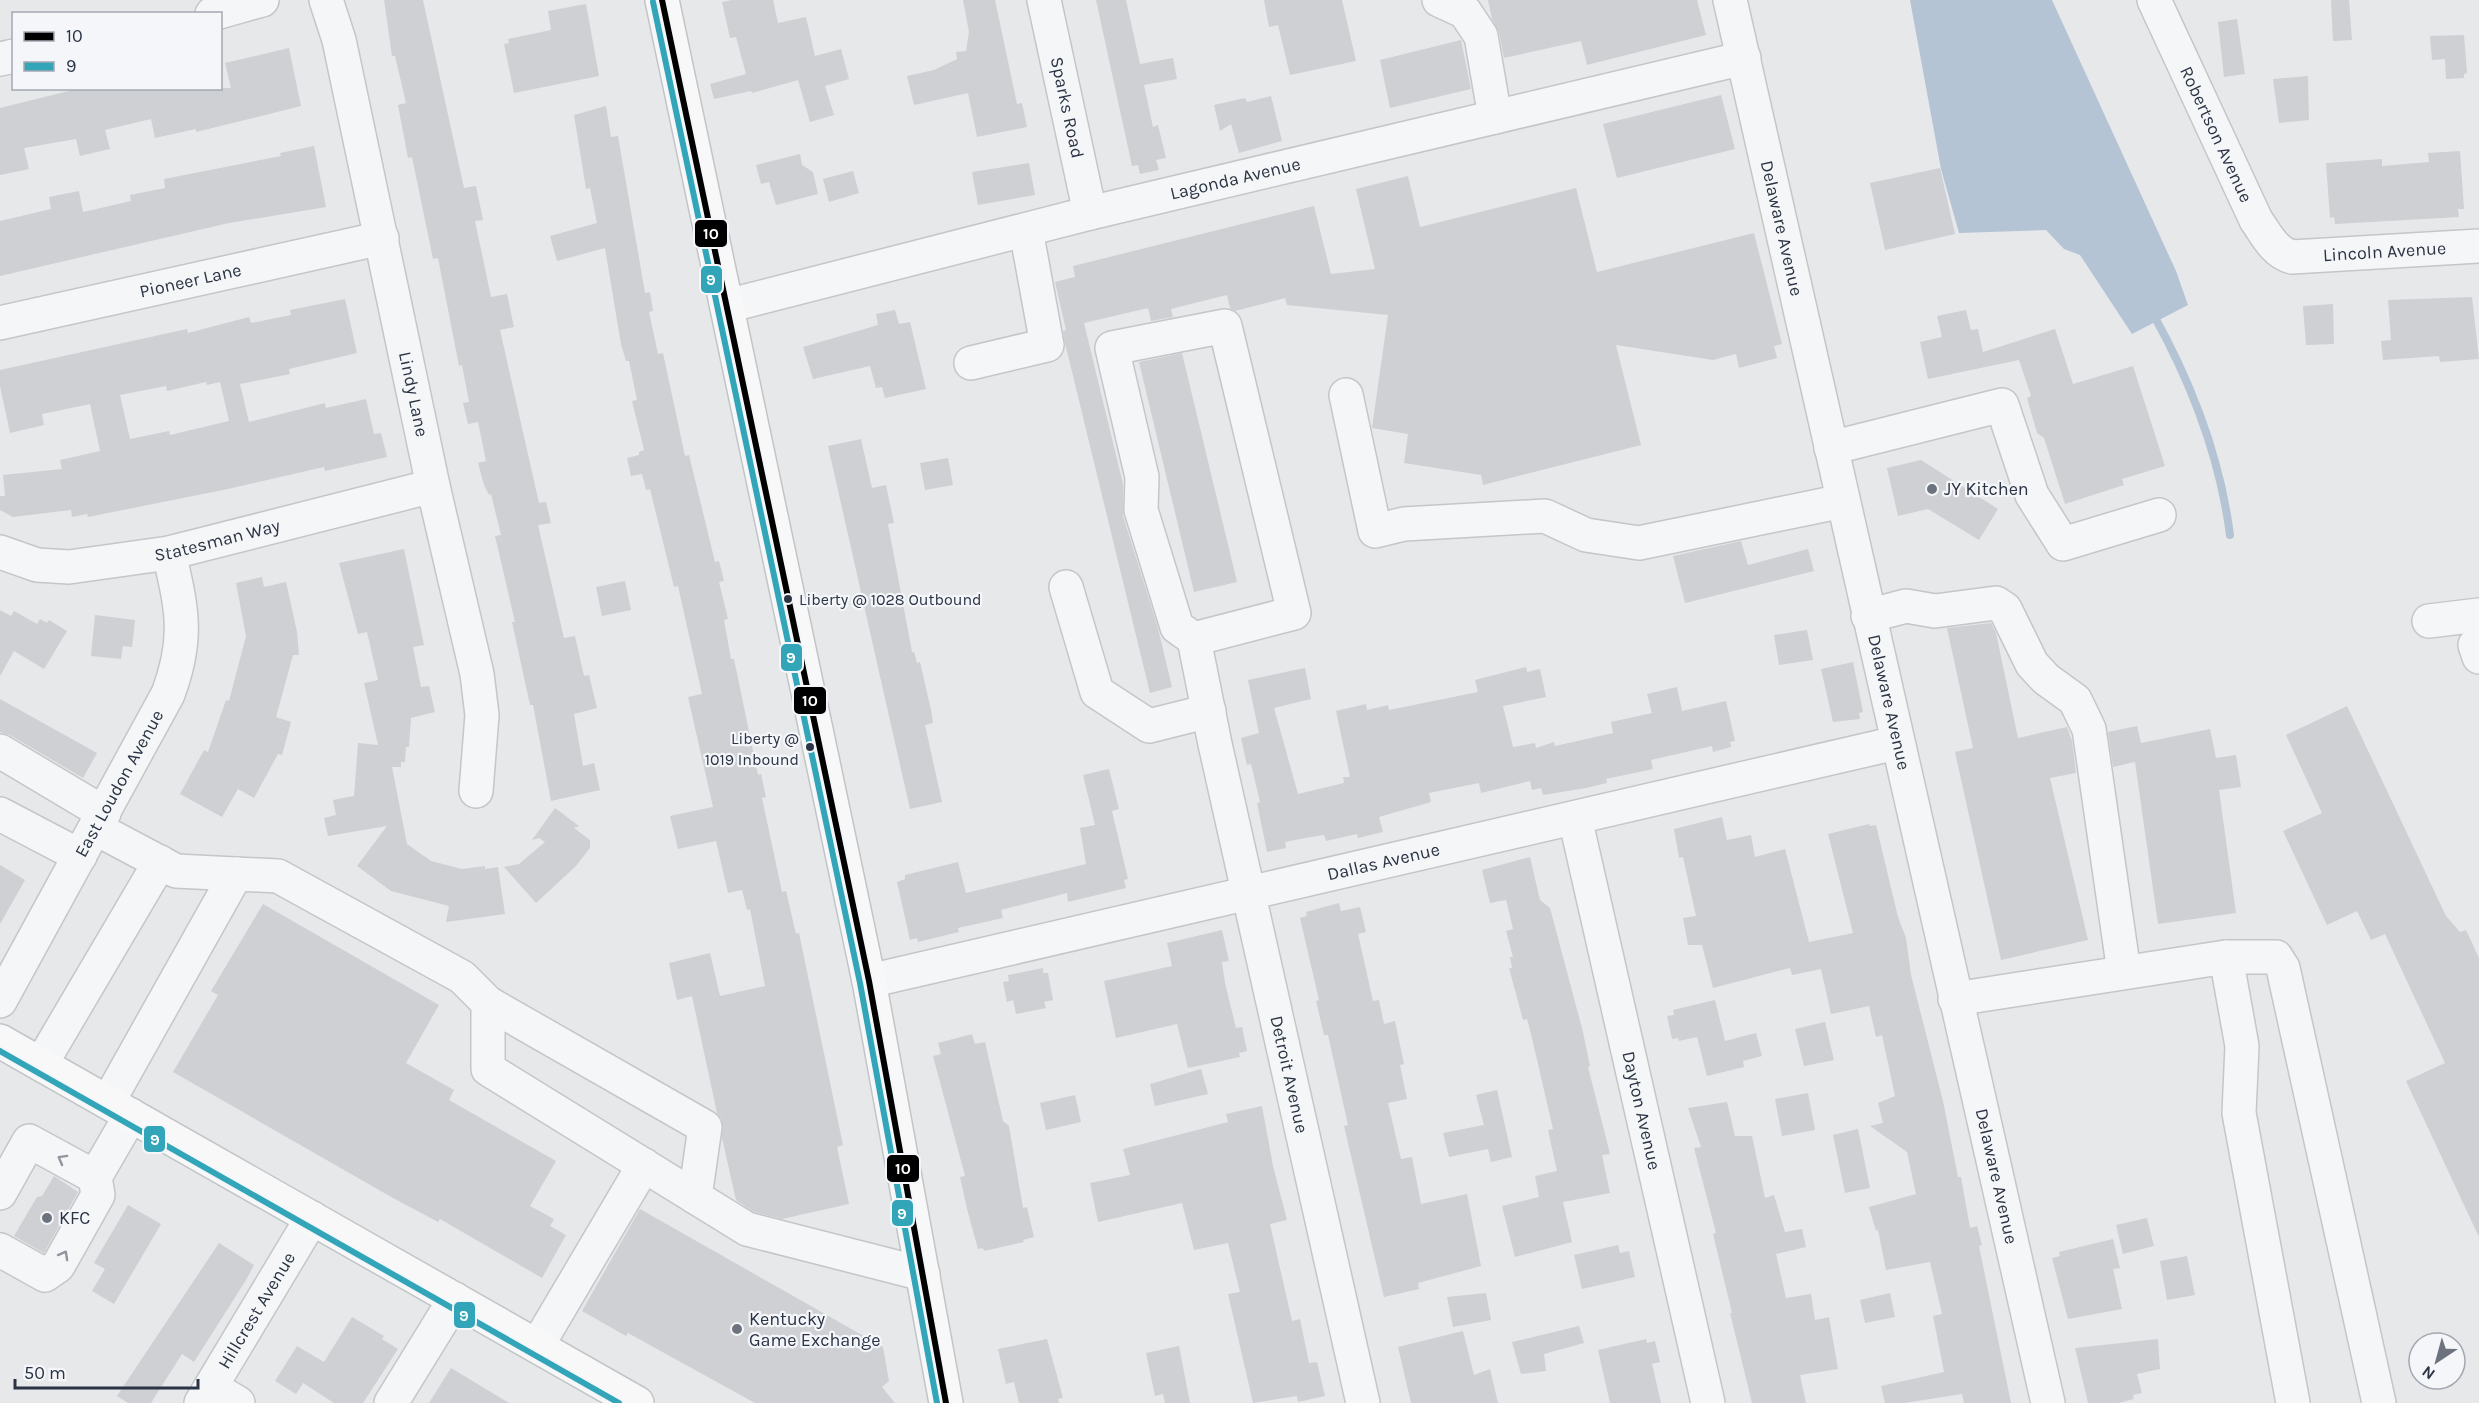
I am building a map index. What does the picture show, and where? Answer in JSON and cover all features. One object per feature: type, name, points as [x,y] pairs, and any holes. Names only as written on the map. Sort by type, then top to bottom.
[{"type":"main road","points":[[662,0],[869,981],[946,1403]]},
{"type":"main road","points":[[0,1041],[637,1403]]},
{"type":"street","points":[[219,12],[262,0]]},
{"type":"street","name":"Lindy Lane","points":[[326,0],[339,40],[433,486],[477,674],[482,715],[476,790]]},
{"type":"street","name":"Sparks Road","points":[[1044,0],[1090,213]]},
{"type":"street","points":[[1439,0],[1465,12],[1481,36],[1495,117]]},
{"type":"street","name":"Delaware Avenue","points":[[1730,0],[1896,743],[2048,1403]]},
{"type":"street","name":"Robertson Avenue","points":[[2154,0],[2256,220],[2271,243],[2284,255],[2292,257]]},
{"type":"street","name":"Lagonda Avenue","points":[[727,306],[1090,213],[1744,58]]},
{"type":"street","points":[[971,363],[1047,345],[1026,230]]},
{"type":"street","name":"Pioneer Lane","points":[[0,323],[382,238]]},
{"type":"street","name":"Lincoln Avenue","points":[[2292,257],[2479,246]]},
{"type":"street","points":[[1225,326],[1294,613],[1194,639],[1177,627],[1141,510],[1142,477],[1112,348],[1225,326]]},
{"type":"street","points":[[1346,395],[1375,531],[1404,524],[1545,516],[1586,535],[1639,543],[1843,501]]},
{"type":"street","points":[[1831,448],[2002,405],[2032,495],[2062,544],[2159,515]]},
{"type":"street","name":"Statesman Way","points":[[0,552],[37,565],[69,567],[169,553],[433,486]]},
{"type":"street","name":"East Loudon Avenue","points":[[0,1001],[168,694],[181,652],[183,627],[169,553]]},
{"type":"street","points":[[1066,587],[1097,692],[1149,726],[1209,711]]},
{"type":"street","points":[[1868,616],[1906,606],[1935,611],[1996,603],[2005,609],[2032,664],[2046,679],[2075,700],[2089,729],[2124,972]]},
{"type":"street","points":[[2429,621],[2478,639]]},
{"type":"street","name":"Detroit Avenue","points":[[1194,639],[1215,744],[1363,1403]]},
{"type":"street","name":"Dallas Avenue","points":[[869,981],[1896,743]]},
{"type":"street","points":[[0,751],[93,832]]},
{"type":"street","points":[[0,814],[93,832],[160,862],[176,872],[278,876],[462,977],[488,1003],[705,1127],[695,1197]]},
{"type":"street","name":"Dayton Avenue","points":[[1575,818],[1708,1403]]},
{"type":"street","points":[[41,1064],[160,862]]},
{"type":"street","points":[[0,1250],[45,1275],[58,1266],[98,1195],[95,1177],[119,1109],[236,874]]},
{"type":"street","points":[[2226,957],[2242,1046],[2239,1113],[2293,1403]]},
{"type":"street","points":[[1955,999],[2226,957],[2276,957],[2283,968],[2379,1403]]},
{"type":"street","points":[[488,1003],[488,1070],[747,1229],[923,1275]]},
{"type":"street","points":[[0,1193],[29,1141],[95,1177]]},
{"type":"street","points":[[537,1347],[644,1165]]},
{"type":"street","name":"Hillcrest Avenue","points":[[217,1398],[312,1218]]},
{"type":"street","points":[[391,1403],[454,1299]]},
{"type":"water","points":[[1910,0],[2052,0],[2176,271],[2188,305],[2132,334],[2080,255],[2064,249],[2046,230],[1959,233],[1941,169]]},
{"type":"building","points":[[384,0],[423,0],[464,188],[476,186],[483,220],[475,221],[491,297],[507,294],[514,327],[500,330],[539,503],[546,502],[551,523],[538,525],[564,638],[575,636],[584,676],[589,675],[597,708],[574,714],[583,766],[594,763],[600,790],[551,801],[533,705],[530,705],[512,622],[515,622],[495,536],[501,535],[491,494],[489,495],[484,485],[478,463],[486,461],[478,422],[468,424],[463,403],[469,402],[462,365],[459,366],[438,258],[433,259],[412,157],[408,158],[398,105],[406,103],[395,56],[392,56]]},
{"type":"building","points":[[773,0],[778,23],[806,17],[815,56],[841,49],[849,79],[825,86],[834,115],[810,122],[798,80],[752,93],[751,91],[714,99],[710,84],[746,74],[736,37],[730,38],[722,2]]},
{"type":"building","points":[[963,0],[995,0],[1017,104],[1022,103],[1027,127],[977,137],[968,93],[914,105],[907,76],[934,70],[957,59],[956,52],[966,51],[969,32]]},
{"type":"building","points":[[1096,0],[1126,0],[1140,64],[1173,58],[1177,79],[1144,85],[1153,127],[1158,125],[1166,158],[1156,160],[1159,170],[1140,174],[1138,165],[1132,166]]},
{"type":"building","points":[[1264,0],[1342,0],[1356,61],[1290,75],[1278,25],[1269,27]]},
{"type":"building","points":[[1488,0],[1697,0],[1706,35],[1587,65],[1581,41],[1504,58],[1499,32],[1492,19]]},
{"type":"building","points":[[2331,0],[2349,0],[2352,40],[2333,41]]},
{"type":"building","points":[[586,4],[599,76],[514,93],[504,44],[509,43],[508,39],[551,30],[548,11]]},
{"type":"building","points":[[2237,19],[2245,74],[2224,77],[2218,22]]},
{"type":"building","points":[[2464,35],[2467,73],[2464,74],[2464,78],[2446,79],[2445,59],[2432,60],[2430,36]]},
{"type":"building","points":[[1461,40],[1471,89],[1390,108],[1380,60]]},
{"type":"building","points":[[289,48],[301,106],[196,132],[196,129],[155,138],[151,119],[105,130],[110,149],[80,156],[76,139],[24,148],[29,169],[0,175],[0,108],[73,90],[222,90],[222,88],[231,88],[225,63]]},
{"type":"building","points":[[2308,76],[2309,120],[2279,123],[2273,79]]},
{"type":"building","points":[[1721,95],[1735,149],[1617,178],[1603,124]]},
{"type":"building","points":[[1271,96],[1282,141],[1239,153],[1231,124],[1220,131],[1214,105],[1245,98],[1247,102]]},
{"type":"building","points":[[606,106],[611,137],[618,136],[645,293],[650,292],[653,311],[649,312],[658,354],[663,353],[685,456],[689,455],[715,562],[719,561],[724,581],[719,582],[728,619],[724,620],[731,659],[734,659],[758,775],[761,774],[766,797],[762,798],[782,892],[786,891],[796,934],[799,933],[843,1145],[837,1147],[849,1204],[782,1219],[754,1212],[736,1200],[722,1138],[722,1119],[717,1113],[692,996],[677,1000],[669,963],[710,953],[720,996],[765,986],[750,909],[747,910],[742,890],[728,893],[716,841],[678,849],[670,816],[713,807],[688,697],[702,694],[678,586],[674,587],[650,489],[646,490],[642,474],[631,476],[627,458],[639,455],[639,452],[644,450],[632,401],[637,400],[629,361],[626,361],[621,344],[605,248],[557,261],[550,236],[597,223],[590,188],[586,189],[574,115]]},
{"type":"building","points":[[314,146],[326,207],[229,223],[0,276],[0,221],[51,209],[49,197],[79,191],[83,212],[131,201],[130,195],[165,188],[164,179],[281,156],[280,153]]},
{"type":"building","points":[[2460,151],[2464,209],[2458,209],[2459,217],[2335,224],[2334,217],[2330,218],[2326,163],[2382,159],[2382,166],[2429,162],[2428,153]]},
{"type":"building","points":[[800,154],[802,165],[813,172],[818,194],[776,205],[769,182],[761,184],[756,165]]},
{"type":"building","points":[[1029,163],[1035,195],[978,205],[972,172]]},
{"type":"building","points":[[1940,168],[1955,234],[1885,250],[1870,183]]},
{"type":"building","points":[[853,171],[859,193],[829,202],[823,179]]},
{"type":"building","points":[[1408,176],[1420,227],[1576,188],[1597,272],[1754,233],[1782,344],[1774,346],[1777,358],[1739,368],[1736,354],[1713,360],[1616,345],[1641,445],[1483,485],[1481,475],[1404,463],[1408,434],[1372,428],[1388,315],[1287,305],[1285,298],[1235,311],[1230,308],[1227,295],[1171,309],[1173,317],[1151,321],[1148,308],[1084,323],[1123,484],[1123,516],[1158,628],[1172,687],[1150,693],[1065,343],[1063,331],[1066,330],[1055,282],[1075,277],[1073,266],[1314,206],[1331,274],[1375,269],[1356,189]]},
{"type":"building","points":[[2472,297],[2479,359],[2440,362],[2439,356],[2383,360],[2381,341],[2391,340],[2388,300]]},
{"type":"building","points":[[345,299],[357,353],[289,369],[290,374],[240,384],[249,422],[325,403],[326,408],[366,399],[374,434],[381,433],[387,457],[325,471],[324,467],[88,517],[87,514],[72,517],[71,510],[13,517],[0,510],[0,496],[5,496],[3,475],[62,469],[60,460],[100,451],[90,404],[42,414],[44,425],[10,433],[0,386],[0,370],[187,329],[188,333],[249,317],[251,323],[291,315],[290,310]],"holes":[[[206,382],[207,385],[220,382],[229,421],[170,435],[169,431],[130,439],[120,395],[166,386],[167,391]]]},
{"type":"building","points":[[2333,304],[2334,344],[2306,345],[2303,306]]},
{"type":"building","points":[[895,310],[899,324],[910,322],[926,389],[885,398],[882,387],[876,388],[870,366],[813,379],[803,347],[878,325],[876,314]]},
{"type":"building","points":[[1966,310],[1971,330],[1978,329],[1983,352],[2055,329],[2073,384],[2133,366],[2165,466],[2122,479],[2124,485],[2065,504],[2044,438],[2037,433],[2027,398],[2031,396],[2019,360],[1928,379],[1920,342],[1942,337],[1937,316]]},
{"type":"building","points":[[1182,353],[1237,582],[1194,592],[1139,362]]},
{"type":"building","points":[[861,439],[872,488],[886,485],[894,523],[888,524],[912,652],[914,652],[917,663],[920,662],[933,723],[925,725],[942,802],[910,809],[828,446]]},
{"type":"building","points":[[948,458],[953,485],[925,490],[920,463]]},
{"type":"building","points":[[1921,460],[1998,509],[1979,540],[1928,509],[1898,516],[1887,468]]},
{"type":"building","points":[[1741,541],[1748,565],[1808,549],[1814,571],[1685,603],[1673,556]]},
{"type":"building","points":[[404,549],[424,645],[413,647],[421,687],[429,686],[435,712],[411,718],[409,747],[406,747],[405,762],[401,762],[401,767],[392,767],[407,844],[431,861],[462,869],[498,867],[505,914],[446,922],[449,906],[391,891],[357,866],[387,826],[328,836],[324,818],[336,815],[333,800],[354,796],[358,743],[378,745],[364,683],[378,680],[367,632],[358,634],[339,563]]},
{"type":"building","points":[[262,577],[264,587],[286,582],[297,632],[299,655],[293,655],[276,717],[291,722],[282,755],[278,754],[254,798],[238,789],[222,817],[180,794],[204,750],[208,752],[226,700],[229,701],[246,636],[236,583]]},
{"type":"building","points":[[625,581],[631,610],[602,616],[596,587]]},
{"type":"building","points":[[0,610],[11,616],[14,611],[37,624],[40,619],[47,623],[49,620],[67,631],[44,669],[14,651],[0,676]]},
{"type":"building","points":[[95,615],[135,620],[132,647],[123,646],[121,659],[91,656]]},
{"type":"building","points":[[1991,623],[1996,633],[2018,738],[2067,727],[2072,741],[2076,773],[2050,778],[2088,940],[2001,960],[1955,752],[1973,748],[1947,628]]},
{"type":"building","points":[[1807,630],[1813,660],[1779,665],[1774,635]]},
{"type":"building","points":[[1853,662],[1863,712],[1859,713],[1860,719],[1833,722],[1821,669]]},
{"type":"building","points":[[1526,667],[1527,672],[1540,669],[1546,697],[1503,706],[1513,747],[1535,743],[1536,748],[1554,742],[1555,746],[1613,733],[1611,722],[1652,713],[1647,694],[1677,687],[1682,711],[1726,701],[1735,741],[1730,742],[1731,747],[1713,752],[1712,746],[1651,760],[1653,769],[1606,779],[1607,783],[1586,788],[1543,795],[1541,788],[1532,790],[1530,781],[1481,793],[1479,783],[1429,793],[1431,802],[1379,817],[1383,832],[1358,838],[1357,834],[1326,841],[1324,835],[1305,838],[1285,842],[1286,848],[1267,852],[1257,803],[1260,802],[1251,764],[1247,765],[1241,738],[1259,733],[1248,680],[1305,668],[1311,699],[1274,708],[1298,794],[1344,783],[1343,777],[1350,777],[1336,711],[1366,704],[1367,710],[1388,705],[1389,710],[1478,692],[1475,680]]},
{"type":"building","points":[[0,699],[97,753],[83,778],[10,735],[0,732]]},
{"type":"building","points":[[2347,706],[2446,916],[2460,932],[2466,930],[2479,958],[2479,1237],[2406,1081],[2445,1063],[2385,934],[2371,940],[2357,911],[2327,925],[2283,831],[2322,813],[2286,735]]},
{"type":"building","points":[[2137,726],[2141,743],[2210,729],[2216,758],[2236,755],[2241,787],[2219,790],[2236,913],[2158,924],[2135,762],[2113,767],[2108,732]]},
{"type":"building","points":[[1109,769],[1119,809],[1112,811],[1128,879],[1124,880],[1126,888],[1068,902],[1067,893],[1001,910],[1003,918],[958,928],[959,932],[918,942],[917,938],[910,940],[897,882],[905,879],[905,875],[958,862],[966,893],[1086,864],[1080,828],[1095,825],[1083,775]]},
{"type":"building","points":[[555,808],[579,826],[574,828],[590,840],[590,848],[576,866],[536,903],[504,867],[519,864],[545,842],[539,838],[532,840]]},
{"type":"building","points":[[1722,817],[1727,840],[1751,835],[1755,857],[1785,849],[1809,942],[1853,933],[1828,834],[1869,824],[1870,826],[1876,825],[1898,917],[1906,938],[1911,975],[1943,1101],[1958,1177],[1961,1177],[1970,1228],[1977,1226],[1982,1245],[1979,1246],[2011,1403],[1964,1403],[1962,1394],[1904,1403],[1885,1403],[1881,1386],[1944,1372],[1933,1316],[1942,1314],[1930,1262],[1886,1270],[1878,1230],[1876,1231],[1869,1207],[1916,1194],[1907,1152],[1870,1126],[1883,1123],[1878,1103],[1895,1096],[1882,1035],[1876,1037],[1869,1006],[1831,1014],[1821,969],[1792,975],[1790,968],[1713,988],[1702,945],[1688,945],[1683,918],[1696,916],[1683,857],[1679,858],[1674,829]]},
{"type":"building","points":[[1530,857],[1540,900],[1550,908],[1583,1032],[1590,1066],[1588,1067],[1610,1154],[1602,1155],[1610,1193],[1563,1202],[1572,1242],[1515,1257],[1502,1206],[1539,1197],[1535,1176],[1557,1171],[1548,1130],[1553,1129],[1531,1034],[1527,1019],[1523,1020],[1509,968],[1512,968],[1510,957],[1513,957],[1506,931],[1513,929],[1506,900],[1490,903],[1482,870]]},
{"type":"building","points":[[0,865],[25,880],[0,924]]},
{"type":"building","points":[[1339,903],[1341,911],[1360,907],[1366,932],[1358,934],[1373,1001],[1379,1000],[1384,1024],[1395,1021],[1404,1064],[1400,1065],[1407,1099],[1388,1103],[1401,1159],[1412,1157],[1421,1204],[1467,1194],[1481,1266],[1418,1283],[1419,1289],[1384,1297],[1344,1126],[1348,1125],[1328,1035],[1324,1035],[1316,1001],[1319,1000],[1300,918],[1307,916],[1306,912]]},
{"type":"building","points":[[263,904],[439,1005],[406,1063],[454,1090],[449,1100],[556,1161],[530,1206],[554,1219],[550,1226],[566,1235],[542,1278],[440,1219],[438,1222],[393,1198],[173,1072],[218,995],[211,991]]},
{"type":"building","points":[[1222,930],[1229,961],[1222,962],[1225,983],[1236,1028],[1242,1027],[1247,1051],[1239,1053],[1240,1057],[1188,1068],[1177,1024],[1116,1038],[1104,981],[1172,966],[1167,943]]},
{"type":"building","points":[[1043,968],[1043,973],[1048,973],[1053,1000],[1044,1002],[1046,1008],[1016,1014],[1013,1000],[1007,1002],[1003,982],[1009,981],[1008,975]]},
{"type":"building","points":[[1715,1000],[1725,1041],[1756,1033],[1762,1056],[1743,1061],[1744,1067],[1707,1076],[1697,1037],[1679,1041],[1678,1038],[1672,1039],[1667,1016],[1674,1015],[1673,1010]]},
{"type":"building","points":[[1825,1022],[1834,1060],[1804,1066],[1795,1029]]},
{"type":"building","points":[[972,1034],[975,1044],[985,1042],[1003,1121],[1009,1126],[1023,1208],[1027,1207],[1034,1237],[1023,1240],[1024,1242],[984,1251],[983,1248],[978,1249],[967,1209],[960,1177],[965,1176],[933,1056],[941,1054],[938,1043]]},
{"type":"building","points":[[1201,1069],[1208,1094],[1155,1106],[1150,1084]]},
{"type":"building","points":[[1497,1090],[1512,1157],[1491,1162],[1488,1149],[1449,1157],[1443,1133],[1484,1125],[1476,1095]]},
{"type":"building","points":[[1808,1093],[1815,1130],[1782,1136],[1775,1099]]},
{"type":"building","points":[[1075,1095],[1081,1122],[1046,1130],[1040,1103]]},
{"type":"building","points":[[1727,1102],[1735,1136],[1752,1136],[1765,1198],[1774,1195],[1785,1232],[1802,1229],[1806,1247],[1776,1254],[1786,1298],[1811,1294],[1815,1320],[1829,1317],[1838,1369],[1800,1375],[1806,1403],[1752,1403],[1713,1234],[1716,1233],[1694,1148],[1701,1147],[1688,1108]]},
{"type":"building","points":[[1262,1106],[1273,1166],[1287,1220],[1270,1224],[1292,1321],[1300,1319],[1309,1363],[1317,1362],[1325,1396],[1298,1402],[1297,1396],[1253,1403],[1228,1294],[1240,1292],[1228,1243],[1194,1250],[1182,1203],[1098,1222],[1090,1183],[1130,1175],[1123,1149],[1228,1122],[1226,1114]]},
{"type":"building","points":[[1858,1129],[1870,1188],[1845,1193],[1833,1135]]},
{"type":"building","name":"KFC","points":[[54,1176],[78,1192],[44,1253],[14,1236],[37,1197],[42,1196]]},
{"type":"building","points":[[128,1205],[161,1224],[114,1304],[92,1291],[105,1269],[94,1263]]},
{"type":"building","points":[[640,1209],[883,1347],[889,1381],[882,1387],[895,1403],[755,1403],[628,1333],[626,1336],[582,1311]]},
{"type":"building","points":[[2147,1218],[2154,1246],[2123,1254],[2116,1225]]},
{"type":"building","points":[[2113,1239],[2120,1268],[2113,1269],[2122,1309],[2068,1319],[2052,1258],[2060,1256],[2059,1252]]},
{"type":"building","points":[[219,1243],[254,1265],[246,1280],[194,1362],[182,1354],[151,1403],[128,1403],[117,1396]]},
{"type":"building","points":[[1618,1245],[1620,1253],[1629,1251],[1635,1277],[1582,1289],[1574,1255]]},
{"type":"building","points":[[2187,1256],[2195,1295],[2167,1300],[2160,1261]]},
{"type":"building","points":[[1486,1293],[1491,1320],[1453,1327],[1447,1297]]},
{"type":"building","points":[[1890,1293],[1895,1317],[1865,1323],[1860,1300]]},
{"type":"building","points":[[352,1317],[384,1336],[382,1339],[398,1349],[363,1403],[334,1403],[303,1383],[296,1394],[275,1381],[297,1346],[324,1362]]},
{"type":"building","points":[[1579,1326],[1584,1343],[1544,1354],[1546,1371],[1521,1374],[1512,1342]]},
{"type":"building","points":[[1463,1331],[1474,1375],[1490,1369],[1498,1403],[1411,1403],[1398,1347]]},
{"type":"building","points":[[1047,1339],[1063,1398],[1058,1399],[1059,1403],[1019,1403],[1014,1382],[1006,1384],[998,1349]]},
{"type":"building","points":[[1646,1339],[1647,1343],[1655,1341],[1660,1362],[1652,1364],[1661,1403],[1610,1403],[1598,1350]]},
{"type":"building","points":[[2158,1339],[2160,1369],[2137,1374],[2142,1393],[2133,1395],[2134,1399],[2118,1403],[2088,1403],[2075,1348]]},
{"type":"building","points":[[1179,1346],[1190,1403],[1165,1403],[1163,1394],[1155,1396],[1146,1353]]},
{"type":"building","points":[[451,1368],[509,1403],[429,1403]]},
{"type":"waterway","points":[[2153,314],[2180,366],[2202,421],[2219,477],[2230,535]]},
{"type":"transit line","name":"10","points":[[662,0],[869,981],[946,1403]]},
{"type":"transit line","name":"9","points":[[653,2],[860,983],[937,1403]]},
{"type":"transit line","name":"9","points":[[0,1051],[619,1403]]},
{"type":"place","name":"JY Kitchen","points":[[1932,489]]},
{"type":"place","name":"Liberty @ 1028 Outbound","points":[[788,599]]},
{"type":"place","name":"Liberty @ 1019 Inbound","points":[[810,747]]},
{"type":"place","name":"KFC","points":[[47,1218]]},
{"type":"place","name":"Kentucky Game Exchange","points":[[737,1329]]}]
